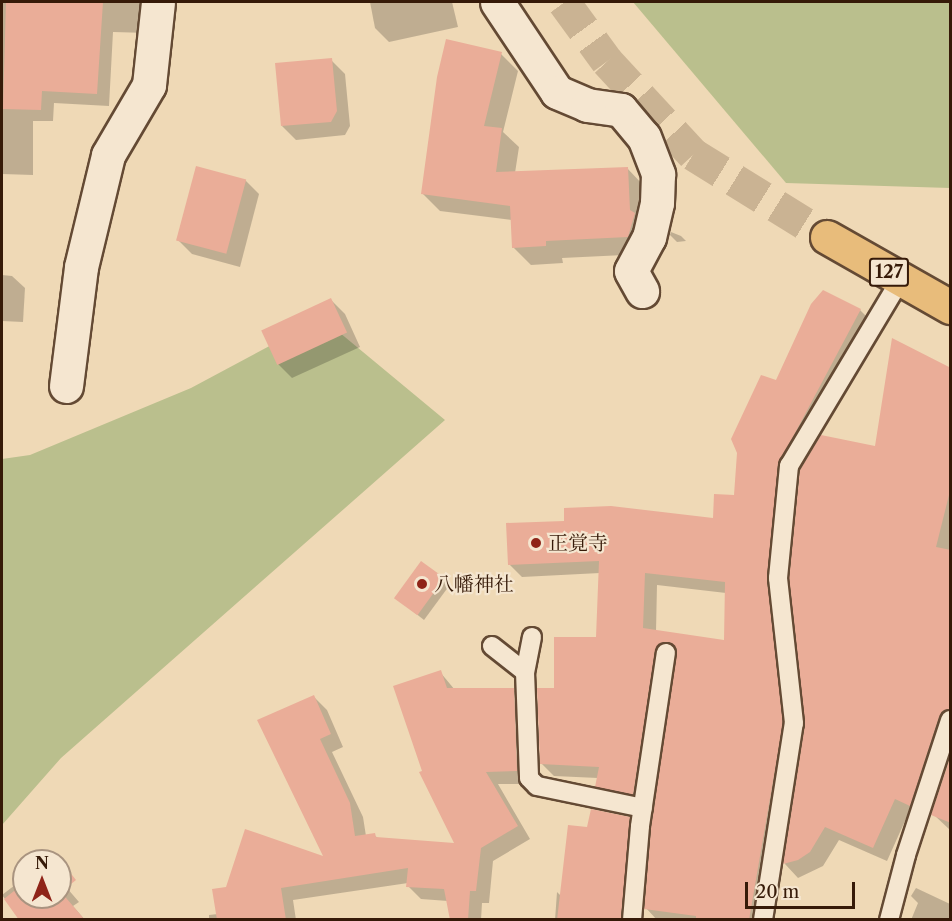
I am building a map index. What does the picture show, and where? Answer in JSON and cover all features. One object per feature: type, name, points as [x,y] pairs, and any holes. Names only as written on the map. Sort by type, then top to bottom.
[{"type":"highway","name":"127","points":[[827,237],[951,307]]},
{"type":"street","points":[[66,386],[81,267],[108,155],[149,85],[158,2]]},
{"type":"street","points":[[496,2],[557,92],[587,105],[621,111],[644,136],[658,174],[657,203],[649,237],[631,271],[642,291]]},
{"type":"lane","points":[[763,920],[794,723],[778,578],[789,466],[901,279]]},
{"type":"lane","points":[[532,637],[525,672],[530,778],[537,786],[643,808]]},
{"type":"lane","points":[[492,646],[525,672]]},
{"type":"lane","points":[[632,920],[643,808],[666,653]]},
{"type":"lane","points":[[889,920],[906,855],[950,720]]},
{"type":"green space","points":[[633,2],[950,2],[950,188],[786,183]]},
{"type":"green space","points":[[322,318],[445,420],[61,758],[2,825],[2,459],[30,455],[191,388]]},
{"type":"building","points":[[6,2],[103,2],[97,94],[42,91],[41,110],[3,109]]},
{"type":"building","points":[[446,39],[502,52],[484,126],[502,128],[496,172],[628,167],[630,210],[635,213],[628,237],[546,241],[546,246],[512,248],[510,206],[421,194],[437,77]]},
{"type":"building","points":[[332,58],[337,111],[331,122],[281,126],[275,63]]},
{"type":"building","points":[[196,166],[246,179],[226,254],[176,240]]},
{"type":"building","points":[[823,290],[861,309],[778,465],[767,579],[783,723],[749,920],[696,920],[696,916],[644,909],[651,827],[677,649],[667,642],[661,643],[655,651],[633,795],[595,787],[599,767],[540,764],[537,688],[554,688],[554,637],[596,637],[599,561],[508,565],[506,523],[564,521],[564,508],[611,506],[713,518],[714,494],[734,495],[737,453],[731,439],[761,375],[776,380],[811,304]],"holes":[[[645,573],[725,582],[724,640],[643,628]]]},
{"type":"building","points":[[331,298],[347,332],[277,365],[261,331]]},
{"type":"building","points":[[892,338],[951,368],[951,487],[936,547],[951,550],[951,709],[943,711],[939,717],[910,806],[895,799],[873,848],[825,827],[810,852],[798,860],[783,864],[805,724],[789,578],[800,470],[821,435],[875,446]]},
{"type":"building","name":"八幡神社","points":[[421,561],[444,578],[417,615],[394,598]]},
{"type":"building","points":[[441,670],[447,688],[514,688],[517,771],[486,772],[518,826],[481,848],[476,891],[470,891],[468,920],[450,920],[444,889],[406,887],[408,868],[281,888],[286,920],[217,920],[212,889],[226,887],[245,829],[323,856],[257,720],[314,695],[331,734],[320,739],[350,803],[355,836],[375,833],[376,837],[454,843],[419,772],[422,771],[393,686]]},
{"type":"building","points":[[951,755],[951,823],[931,815]]},
{"type":"building","points":[[591,809],[630,817],[621,920],[557,920],[568,825],[587,827]]},
{"type":"building","points":[[12,893],[12,909],[72,909],[72,905],[85,920],[19,920],[4,899]]},
{"type":"tunnel","points":[[564,2],[607,61],[693,154],[827,237]]},
{"type":"place","name":"正覚寺","points":[[536,543]]},
{"type":"place","name":"八幡神社","points":[[422,584]]}]
